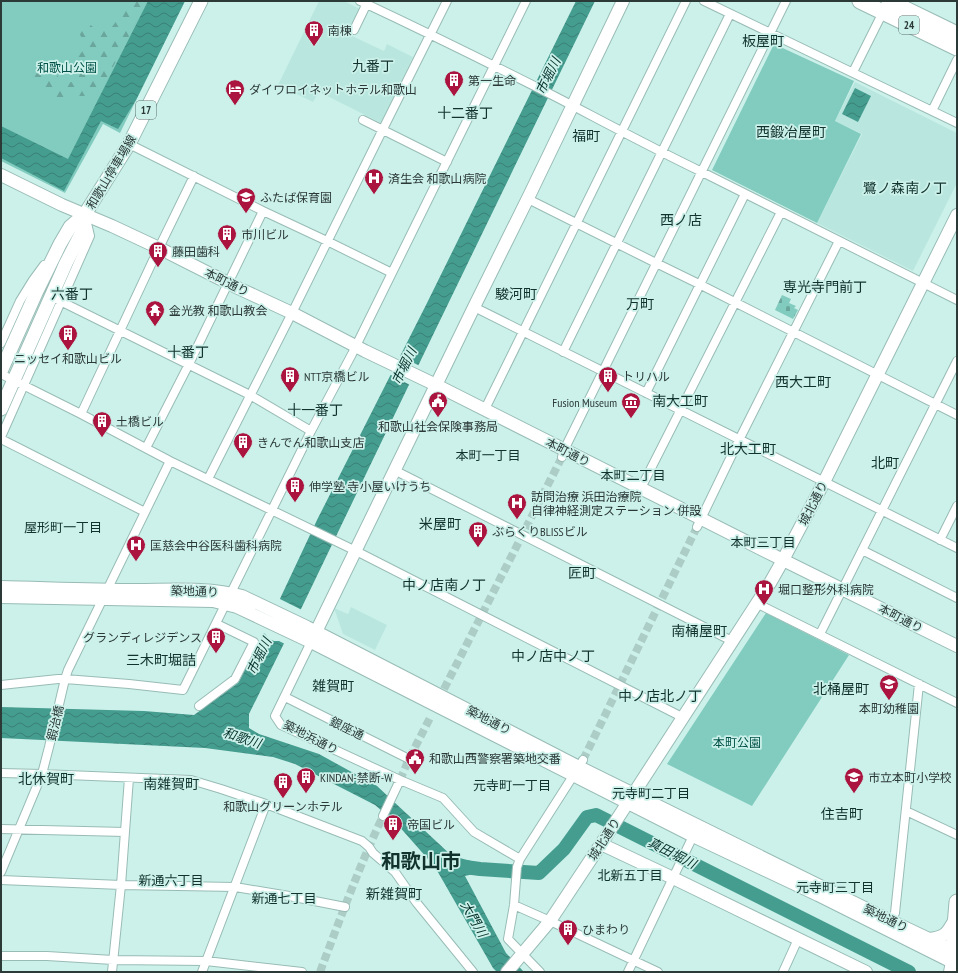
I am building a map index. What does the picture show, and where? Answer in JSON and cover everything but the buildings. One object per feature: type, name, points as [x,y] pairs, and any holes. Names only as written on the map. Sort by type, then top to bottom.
[{"type":"highway","name":"24","points":[[860,1],[886,6],[957,34]]},
{"type":"highway","name":"24","points":[[886,6],[957,48]]},
{"type":"highway","points":[[954,960],[957,902]]},
{"type":"main road","name":"和歌山停車場線","points":[[1,372],[60,244],[70,227],[85,214],[129,144],[200,1]]},
{"type":"main road","name":"和歌山停車場線","points":[[1,409],[19,383],[56,299],[66,263],[82,232],[85,214]]},
{"type":"street","points":[[208,479],[447,1]]},
{"type":"street","points":[[1,685],[65,679],[184,690],[311,431],[392,273],[526,1]]},
{"type":"street","points":[[309,635],[356,551],[623,1]]},
{"type":"street","points":[[484,409],[686,1]]},
{"type":"street","points":[[704,1],[957,123]]},
{"type":"street","points":[[563,454],[786,1]]},
{"type":"street","points":[[354,30],[365,2],[528,83],[922,284],[957,300]]},
{"type":"street","points":[[853,72],[886,6]]},
{"type":"street","points":[[563,352],[730,14]]},
{"type":"street","points":[[932,111],[957,60]]},
{"type":"street","points":[[363,120],[447,162]]},
{"type":"street","points":[[129,144],[392,273]]},
{"type":"street","name":"本町通り","points":[[1,175],[62,205],[159,248],[292,313],[355,346],[484,409],[563,454],[641,488],[699,523],[783,560],[957,646]]},
{"type":"street","points":[[81,414],[194,176]]},
{"type":"street","points":[[646,393],[745,194]]},
{"type":"street","points":[[528,199],[793,331],[957,415]]},
{"type":"street","points":[[146,448],[263,211]]},
{"type":"street","points":[[641,488],[781,212]]},
{"type":"street","name":"城北通り","points":[[507,972],[550,921],[783,560],[824,482],[957,215]]},
{"type":"street","points":[[699,523],[839,241]]},
{"type":"street","points":[[1,343],[20,301],[33,280],[60,244]]},
{"type":"street","points":[[56,299],[250,395],[311,431]]},
{"type":"street","points":[[474,307],[957,548]]},
{"type":"street","points":[[820,634],[957,361]]},
{"type":"street","points":[[1,372],[19,383],[170,461],[342,544],[682,717]]},
{"type":"street","points":[[19,383],[1,438],[145,512]]},
{"type":"street","name":"鍜治橋","points":[[1,872],[42,774],[68,670],[170,461]]},
{"type":"street","points":[[394,470],[732,641]]},
{"type":"street","points":[[940,540],[957,506]]},
{"type":"street","points":[[862,550],[957,598]]},
{"type":"street","name":"築地通り","points":[[1,587],[104,594]]},
{"type":"street","name":"築地通り","points":[[1,597],[213,590],[229,598],[237,607],[261,619],[309,635]]},
{"type":"street","name":"築地通り","points":[[229,598],[242,596],[268,608],[309,635],[578,768],[694,836],[954,960]]},
{"type":"street","points":[[756,603],[957,703]]},
{"type":"street","points":[[199,706],[235,679],[254,642],[217,624]]},
{"type":"street","name":"築地浜通り","points":[[309,635],[276,716],[281,725],[400,780]]},
{"type":"street","points":[[891,921],[895,913],[919,684]]},
{"type":"street","name":"銀座通","points":[[285,697],[410,758]]},
{"type":"street","points":[[540,972],[519,958],[508,939],[514,906],[518,863],[578,768]]},
{"type":"street","points":[[1,773],[191,780],[266,804],[362,841],[394,872],[416,902],[473,972]]},
{"type":"street","points":[[112,972],[121,885],[129,778]]},
{"type":"street","points":[[383,816],[400,780],[443,798],[474,832],[518,863]]},
{"type":"street","name":"築地通り","points":[[630,798],[928,939],[954,960]]},
{"type":"street","points":[[202,972],[266,804]]},
{"type":"street","points":[[906,811],[957,835]]},
{"type":"street","points":[[1,829],[125,832]]},
{"type":"street","points":[[628,972],[694,836]]},
{"type":"street","points":[[601,844],[866,972]]},
{"type":"street","points":[[1,880],[121,885],[235,887],[345,907]]},
{"type":"street","points":[[514,906],[550,921],[658,972]]},
{"type":"street","points":[[928,939],[939,938],[948,931],[956,918]]},
{"type":"street","points":[[783,972],[798,940]]},
{"type":"street","points":[[1,956],[46,956],[113,960],[206,961],[302,972]]},
{"type":"shaded area","points":[[319,1],[344,1],[360,9],[348,34],[384,51],[387,44],[413,57],[381,123],[319,92],[313,102],[278,85]]},
{"type":"shaded area","points":[[855,82],[957,133],[957,183],[913,271],[817,223],[862,134],[835,121]]},
{"type":"shaded area","points":[[351,607],[387,625],[375,650],[343,634],[334,608],[348,614]]},
{"type":"green space","name":"和歌山公園","points":[[1,1],[185,1],[120,133],[103,124],[65,193],[1,161]]},
{"type":"green space","points":[[131,1],[147,1],[99,94],[76,96],[71,100],[54,98],[38,91],[29,77],[38,63],[54,68],[58,77],[65,83],[72,82],[72,70],[75,58],[86,46],[78,31],[80,26],[88,22],[95,28],[110,30]]},
{"type":"green space","points":[[774,44],[854,81],[835,121],[861,134],[817,223],[712,170]]},
{"type":"green space","points":[[782,295],[791,299],[789,303],[796,306],[794,308],[798,310],[793,319],[775,310]]},
{"type":"green space","name":"本町公園","points":[[766,613],[849,655],[752,806],[667,764]]},
{"type":"water","points":[[148,1],[185,1],[136,100],[118,129],[101,121],[64,191],[1,158],[1,126],[68,159]]},
{"type":"water","points":[[576,1],[595,1],[249,714],[249,728],[259,734],[319,754],[377,786],[452,856],[483,864],[482,872],[465,876],[506,953],[524,972],[497,972],[493,968],[435,867],[397,824],[375,805],[295,764],[273,757],[205,748],[1,738],[1,707],[144,711],[194,715],[238,683],[262,637],[317,520],[426,305]]},
{"type":"water","points":[[855,88],[871,96],[858,122],[842,114]]},
{"type":"pier","points":[[398,355],[420,366],[410,385],[389,374]]},
{"type":"pier","points":[[278,598],[302,610],[285,644],[269,639],[262,632]]},
{"type":"waterway","name":"真田堀川","points":[[465,867],[539,873],[564,849],[587,817],[596,815],[909,972]]},
{"type":"tunnel","points":[[444,689],[562,457]]},
{"type":"tunnel","points":[[583,760],[697,527]]},
{"type":"tunnel","points":[[400,780],[431,716]]},
{"type":"tunnel","points":[[320,972],[342,913],[383,816]]},
{"type":"place","name":"南棟","points":[[314,47]]},
{"type":"place","name":"第一生命","points":[[454,97]]},
{"type":"place","name":"ダイワロイネットホテル和歌山","points":[[235,106]]},
{"type":"place","name":"済生会 和歌山病院","points":[[374,195]]},
{"type":"place","name":"ふたば保育園","points":[[246,214]]},
{"type":"place","name":"市川ビル","points":[[227,251]]},
{"type":"place","name":"藤田歯科","points":[[158,268]]},
{"type":"place","name":"金光教 和歌山教会","points":[[155,327]]},
{"type":"place","name":"ニッセイ和歌山ビル","points":[[68,351]]},
{"type":"place","name":"NTT京橋ビル","points":[[290,393]]},
{"type":"place","name":"トリハル","points":[[608,393]]},
{"type":"place","name":"和歌山社会保険事務局","points":[[438,418]]},
{"type":"place","name":"Fusion Museum","points":[[631,419]]},
{"type":"place","name":"土橋ビル","points":[[102,438]]},
{"type":"place","name":"きんでん和歌山支店","points":[[243,459]]},
{"type":"place","name":"伸学塾 寺小屋いけうち","points":[[295,503]]},
{"type":"place","name":"訪問治療 浜田治療院 自律神経測定ステーション 併設","points":[[517,520]]},
{"type":"place","name":"ぶらくりBLISSビル","points":[[478,548]]},
{"type":"place","name":"匡慈会中谷医科歯科病院","points":[[136,562]]},
{"type":"place","name":"堀口整形外科病院","points":[[764,606]]},
{"type":"place","name":"グランディレジデンス","points":[[216,654]]},
{"type":"place","name":"本町幼稚園","points":[[889,701]]},
{"type":"place","name":"和歌山西警察署築地交番","points":[[415,775]]},
{"type":"place","name":"KINDAN-禁断-W","points":[[306,794]]},
{"type":"place","name":"市立本町小学校","points":[[854,794]]},
{"type":"place","name":"和歌山グリーンホテル","points":[[283,799]]},
{"type":"place","name":"帝国ビル","points":[[393,841]]},
{"type":"place","name":"ひまわり","points":[[568,946]]},
{"type":"district","name":"板屋町","points":[[763,41]]},
{"type":"district","name":"九番丁","points":[[373,66]]},
{"type":"district","name":"十二番丁","points":[[465,113]]},
{"type":"district","name":"西鍛冶屋町","points":[[791,132]]},
{"type":"district","name":"福町","points":[[586,136]]},
{"type":"district","name":"鷺ノ森南ノ丁","points":[[905,188]]},
{"type":"district","name":"西ノ店","points":[[681,220]]},
{"type":"district","name":"専光寺門前丁","points":[[825,287]]},
{"type":"district","name":"六番丁","points":[[72,294]]},
{"type":"district","name":"駿河町","points":[[516,294]]},
{"type":"district","name":"万町","points":[[640,304]]},
{"type":"district","name":"十番丁","points":[[188,352]]},
{"type":"district","name":"西大工町","points":[[803,382]]},
{"type":"district","name":"南大工町","points":[[680,401]]},
{"type":"district","name":"十一番丁","points":[[315,410]]},
{"type":"district","name":"北大工町","points":[[748,449]]},
{"type":"district","name":"本町一丁目","points":[[488,455]]},
{"type":"district","name":"北町","points":[[885,463]]},
{"type":"district","name":"本町二丁目","points":[[633,475]]},
{"type":"district","name":"米屋町","points":[[440,524]]},
{"type":"district","name":"屋形町一丁目","points":[[63,527]]},
{"type":"district","name":"本町三丁目","points":[[763,542]]},
{"type":"district","name":"匠町","points":[[582,573]]},
{"type":"district","name":"中ノ店南ノ丁","points":[[444,585]]},
{"type":"district","name":"南桶屋町","points":[[699,631]]},
{"type":"district","name":"中ノ店中ノ丁","points":[[553,656]]},
{"type":"district","name":"三木町堀詰","points":[[161,660]]},
{"type":"district","name":"雑賀町","points":[[333,686]]},
{"type":"district","name":"北桶屋町","points":[[841,689]]},
{"type":"district","name":"中ノ店北ノ丁","points":[[660,696]]},
{"type":"district","name":"北休賀町","points":[[46,779]]},
{"type":"district","name":"南雑賀町","points":[[171,784]]},
{"type":"district","name":"元寺町一丁目","points":[[512,785]]},
{"type":"district","name":"元寺町二丁目","points":[[651,793]]},
{"type":"district","name":"住吉町","points":[[842,814]]},
{"type":"district","name":"和歌山市","points":[[421,861]]},
{"type":"district","name":"北新五丁目","points":[[630,875]]},
{"type":"district","name":"新通六丁目","points":[[171,880]]},
{"type":"district","name":"元寺町三丁目","points":[[835,887]]},
{"type":"district","name":"新雑賀町","points":[[394,894]]},
{"type":"district","name":"新通七丁目","points":[[284,898]]},
{"type":"water label","name":"市堀川","points":[[548,76]]},
{"type":"water label","name":"市堀川","points":[[404,366]]},
{"type":"water label","name":"市堀川","points":[[259,656]]},
{"type":"water label","name":"和歌川","points":[[242,738]]},
{"type":"water label","name":"大門川","points":[[474,919]]}]
